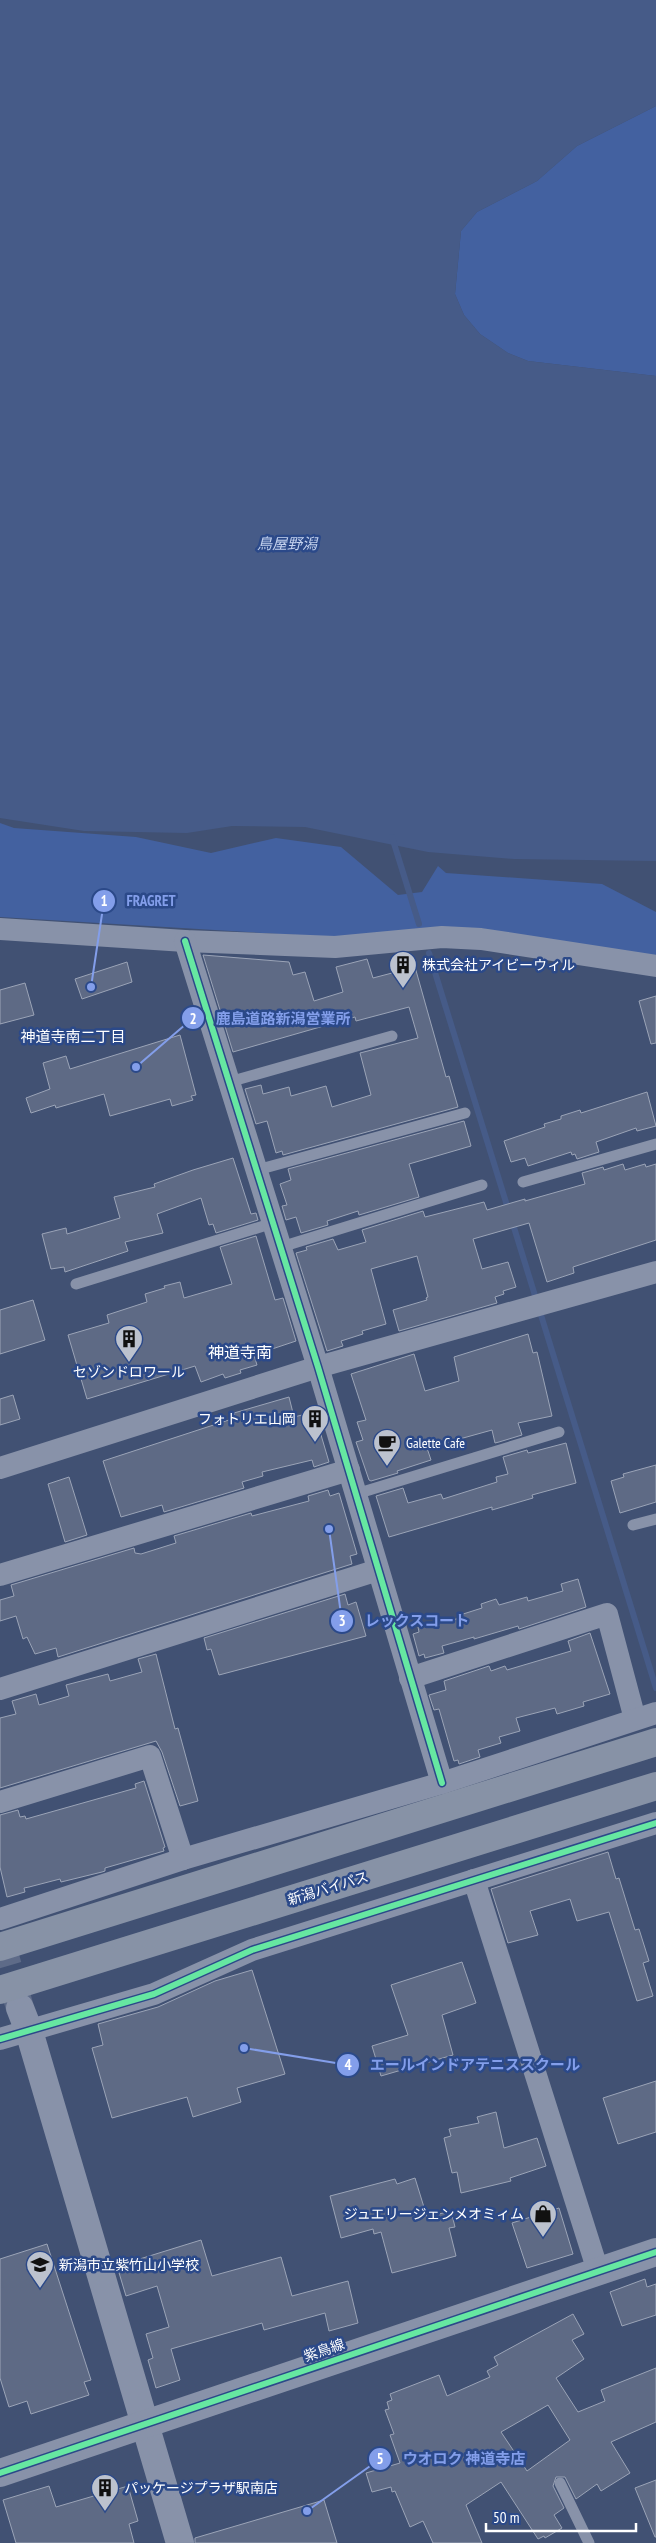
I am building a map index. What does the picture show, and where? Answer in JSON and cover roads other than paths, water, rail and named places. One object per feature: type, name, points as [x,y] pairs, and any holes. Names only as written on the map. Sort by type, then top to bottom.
[{"type":"highway","points":[[0,1946],[656,1742]]},
{"type":"highway","name":"新潟バイパス","points":[[16,2010],[656,1786]]},
{"type":"street","points":[[0,929],[185,941],[336,947],[442,936],[481,939],[656,966]]},
{"type":"street","points":[[185,941],[318,1367],[442,1783]]},
{"type":"street","points":[[0,1468],[318,1367],[656,1272]]},
{"type":"street","points":[[0,1575],[349,1470]]},
{"type":"street","points":[[0,1689],[378,1570]]},
{"type":"street","points":[[0,1919],[183,1859],[442,1783],[646,1716],[607,1614],[410,1678]]},
{"type":"street","points":[[0,1802],[150,1756],[183,1859]]},
{"type":"street","points":[[16,2010],[154,1994],[252,1950],[656,1823]]},
{"type":"street","points":[[474,1880],[598,2271]]},
{"type":"street","points":[[0,2039],[16,2010]]},
{"type":"street","points":[[16,2010],[180,2543]]},
{"type":"street","name":"紫鳥線","points":[[0,2473],[656,2252]]},
{"type":"lane","points":[[229,1082],[392,1036]]},
{"type":"lane","points":[[257,1170],[465,1113]]},
{"type":"lane","points":[[523,1182],[656,1144]]},
{"type":"lane","points":[[281,1248],[482,1185]]},
{"type":"lane","points":[[76,1284],[273,1223]]},
{"type":"lane","points":[[356,1494],[559,1432]]},
{"type":"lane","points":[[633,1525],[656,1518]]},
{"type":"lane","points":[[560,2483],[590,2543]]},
{"type":"water","name":"鳥屋野潟","points":[[0,0],[656,0],[656,106],[577,146],[537,181],[477,212],[461,231],[455,294],[464,315],[480,334],[508,353],[528,361],[656,376],[656,861],[514,859],[428,852],[305,827],[232,826],[187,833],[84,831],[0,818]]},
{"type":"waterway","points":[[392,837],[419,924]]},
{"type":"waterway","points":[[429,953],[509,1212]]},
{"type":"waterway","points":[[512,1221],[656,1688]]},
{"type":"tunnel","points":[[0,1939],[20,2008]]},
{"type":"place","name":"FRAGRET","points":[[91,987]]},
{"type":"place","name":"株式会社アイビーウィル","points":[[403,989]]},
{"type":"place","name":"鹿島道路新潟営業所","points":[[136,1067]]},
{"type":"place","name":"セゾンドロワール","points":[[129,1363]]},
{"type":"place","name":"フォトリエ山岡","points":[[315,1443]]},
{"type":"place","name":"Galette Cafe","points":[[387,1467]]},
{"type":"place","name":"レックスコート","points":[[329,1529]]},
{"type":"place","name":"エールインドアテニススクール","points":[[244,2048]]},
{"type":"place","name":"ジュエリージェンメオミィム","points":[[543,2238]]},
{"type":"place","name":"新潟市立紫竹山小学校","points":[[40,2289]]},
{"type":"place","name":"ウオロク 神道寺店","points":[[307,2511]]},
{"type":"place","name":"パッケージプラザ駅南店","points":[[105,2512]]},
{"type":"district","name":"神道寺南二丁目","points":[[73,1036]]},
{"type":"district","name":"神道寺南","points":[[240,1352]]}]
